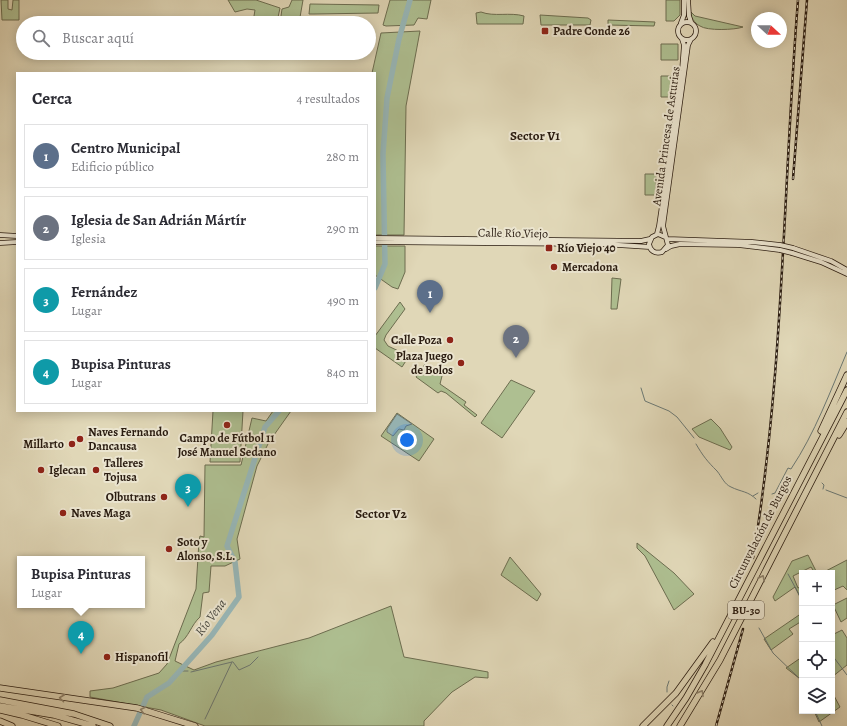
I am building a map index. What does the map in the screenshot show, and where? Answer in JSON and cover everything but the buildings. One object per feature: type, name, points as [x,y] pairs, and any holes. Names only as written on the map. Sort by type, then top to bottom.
[{"type":"highway","points":[[788,501],[847,375]]},
{"type":"highway","name":"Circunvalación de Burgos","points":[[667,726],[694,685],[788,501],[847,390]]},
{"type":"highway","name":"Circunvalación de Burgos","points":[[680,726],[720,660],[847,412]]},
{"type":"highway","points":[[807,492],[847,422]]},
{"type":"highway","points":[[642,726],[676,693],[698,666],[745,585]]},
{"type":"highway","points":[[0,690],[114,704],[171,717],[194,726]]},
{"type":"highway","points":[[0,700],[56,710],[110,726]]},
{"type":"highway","points":[[0,706],[54,715],[93,726]]},
{"type":"highway","points":[[0,710],[22,714],[58,726]]},
{"type":"highway","points":[[0,721],[12,726]]},
{"type":"main road","points":[[684,0],[684,15],[678,31],[682,39],[691,39],[696,33],[695,26],[689,16],[688,0]]},
{"type":"main road","points":[[681,23],[686,21],[692,22]]},
{"type":"main road","name":"Avenida Princesa de Asturias","points":[[657,234],[682,71],[684,46],[682,39]]},
{"type":"main road","name":"Avenida Princesa de Asturias","points":[[666,238],[663,229],[663,222],[688,45],[691,39]]},
{"type":"main road","points":[[780,248],[739,245],[680,244],[671,246],[662,252],[656,253],[650,247],[650,239],[657,234],[666,238],[752,242],[780,248],[831,261],[847,270]]},
{"type":"main road","points":[[0,235],[16,236]]},
{"type":"main road","name":"Calle Río Viejo","points":[[376,238],[380,240],[641,241],[650,239]]},
{"type":"main road","points":[[666,238],[666,249]]},
{"type":"main road","name":"Calle Río Viejo","points":[[376,242],[380,240]]},
{"type":"main road","name":"Calle Río Viejo","points":[[395,240],[603,244],[650,247]]},
{"type":"main road","points":[[0,244],[16,242]]},
{"type":"main road","points":[[792,251],[847,274]]},
{"type":"green space","points":[[1,0],[8,0],[8,9],[12,10],[13,0],[19,0],[19,16],[16,16],[16,20],[2,20]]},
{"type":"green space","points":[[228,0],[256,0],[280,8],[278,16],[254,16],[255,10],[247,9],[235,12]]},
{"type":"green space","points":[[292,0],[303,0],[300,16],[281,16],[282,9],[289,7]]},
{"type":"green space","points":[[390,0],[431,0],[427,19],[418,18],[414,25],[383,25]]},
{"type":"green space","points":[[666,0],[680,0],[680,15],[674,21],[666,21]]},
{"type":"green space","points":[[310,4],[379,5],[378,13],[309,14]]},
{"type":"green space","points":[[690,11],[695,16],[743,27],[721,30],[704,28],[694,22]]},
{"type":"green space","points":[[481,12],[524,16],[523,24],[477,24],[476,13]]},
{"type":"green space","points":[[540,15],[588,18],[591,20],[590,25],[541,25]]},
{"type":"green space","points":[[608,20],[655,22],[654,26],[608,25]]},
{"type":"green space","points":[[420,31],[406,106],[404,235],[376,235],[376,72],[372,72],[381,33]]},
{"type":"green space","points":[[661,44],[678,44],[678,60],[661,60]]},
{"type":"green space","points":[[661,76],[672,76],[672,97],[661,97]]},
{"type":"green space","points":[[645,174],[656,174],[656,195],[645,195]]},
{"type":"green space","points":[[376,246],[405,246],[405,272],[398,289],[392,287],[376,276]]},
{"type":"green space","points":[[612,278],[621,279],[617,309],[611,309]]},
{"type":"green space","points":[[400,302],[405,309],[384,340],[388,346],[409,356],[402,367],[376,349],[376,335]]},
{"type":"green space","points":[[425,364],[439,372],[442,376],[440,384],[466,402],[464,405],[477,415],[475,417],[446,393],[441,391],[438,393],[416,377]]},
{"type":"green space","points":[[511,380],[535,391],[502,438],[481,423]]},
{"type":"green space","points":[[213,412],[243,412],[240,462],[210,462]]},
{"type":"green space","points":[[272,412],[290,412],[269,442],[257,466],[237,539],[240,559],[225,566],[211,566],[209,592],[203,593],[200,617],[179,644],[175,661],[194,670],[216,662],[309,638],[391,606],[404,657],[488,672],[488,678],[475,677],[452,692],[424,721],[424,726],[205,726],[161,710],[90,697],[90,691],[113,688],[159,673],[167,664],[196,589],[199,541],[200,536],[204,537],[205,465],[241,465],[252,418],[266,421]]},
{"type":"green space","points":[[397,413],[434,439],[419,461],[381,436]]},
{"type":"green space","points":[[711,419],[720,428],[732,447],[730,450],[699,437],[692,429]]},
{"type":"green space","points":[[637,543],[674,573],[694,594],[674,610],[645,556],[637,548]]},
{"type":"green space","points":[[808,555],[816,570],[813,570],[811,567],[805,570],[799,570],[799,573],[793,576],[799,588],[799,595],[795,587],[775,601],[773,597],[792,561]]},
{"type":"green space","points":[[510,557],[541,594],[537,601],[501,575]]},
{"type":"green space","points":[[847,560],[847,590],[843,586],[835,590],[835,570],[828,570]]},
{"type":"green space","points":[[847,598],[847,618],[841,622],[835,609],[835,604]]},
{"type":"green space","points":[[799,615],[799,623],[789,629],[793,634],[771,650],[764,639]]},
{"type":"green space","points":[[842,630],[847,638],[847,665],[835,675],[835,642],[835,634]]},
{"type":"green space","points":[[799,659],[799,678],[786,668]]},
{"type":"green space","points":[[835,698],[840,707],[835,711]]},
{"type":"green space","points":[[815,714],[830,714],[819,722]]},
{"type":"water","points":[[397,414],[412,424],[406,426],[404,430],[399,429],[393,436],[387,432],[387,429]]},
{"type":"waterway","name":"Río Vena","points":[[376,286],[385,264],[383,154],[387,98],[399,39],[410,0]]},
{"type":"waterway","points":[[772,494],[775,493],[788,468],[791,469],[800,455],[822,412],[847,352]]},
{"type":"waterway","points":[[641,388],[645,401],[669,411],[677,417],[694,438]]},
{"type":"waterway","name":"Río Vena","points":[[134,726],[147,697],[169,683],[212,635],[239,597],[235,562],[227,546],[265,427],[278,412]]},
{"type":"waterway","points":[[696,444],[705,458],[729,486],[750,494],[756,499]]},
{"type":"waterway","points":[[822,483],[824,485],[823,489]]},
{"type":"waterway","points":[[826,490],[847,498]]},
{"type":"waterway","points":[[753,496],[758,493]]},
{"type":"waterway","points":[[788,574],[799,594]]},
{"type":"waterway","points":[[759,628],[773,653],[799,678]]},
{"type":"waterway","points":[[233,662],[239,670],[250,665],[258,657]]},
{"type":"waterway","points":[[835,659],[847,675]]},
{"type":"waterway","points":[[191,672],[232,662]]},
{"type":"waterway","points":[[205,719],[232,662]]},
{"type":"waterway","name":"Río Vena","points":[[180,671],[188,671]]},
{"type":"waterway","points":[[667,692],[669,681]]},
{"type":"waterway","points":[[816,714],[822,726]]},
{"type":"railway","points":[[753,558],[763,489],[777,350],[798,0]]},
{"type":"railway","points":[[793,179],[807,0]]},
{"type":"railway","points":[[716,726],[743,629]]},
{"type":"place","name":"Padre Conde 26","points":[[545,31]]},
{"type":"place","name":"Río Viejo 40","points":[[549,248]]},
{"type":"place","name":"Mercadona","points":[[554,267]]},
{"type":"place","name":"Centro Municipal","points":[[430,313]]},
{"type":"place","name":"Calle Poza","points":[[450,340]]},
{"type":"place","name":"Iglesia de San Adrián Mártír","points":[[516,358]]},
{"type":"place","name":"Plaza Juego de Bolos","points":[[461,363]]},
{"type":"place","name":"Campo de Fútbol 11 José Manuel Sedano","points":[[227,425]]},
{"type":"place","name":"Naves Fernando Dancausa","points":[[80,439]]},
{"type":"place","name":"Millarto","points":[[72,444]]},
{"type":"place","name":"Iglecan","points":[[41,470]]},
{"type":"place","name":"Talleres Tojusa","points":[[96,470]]},
{"type":"place","name":"Olbutrans","points":[[164,497]]},
{"type":"place","name":"Fernández","points":[[188,507]]},
{"type":"place","name":"Naves Maga","points":[[63,513]]},
{"type":"place","name":"Soto y Alonso, S.L.","points":[[169,549]]},
{"type":"place","name":"Bupisa Pinturas","points":[[81,654]]},
{"type":"place","name":"Hispanofil","points":[[107,657]]},
{"type":"district","name":"Sector V1","points":[[535,135]]},
{"type":"district","name":"Sector V2","points":[[381,513]]}]
